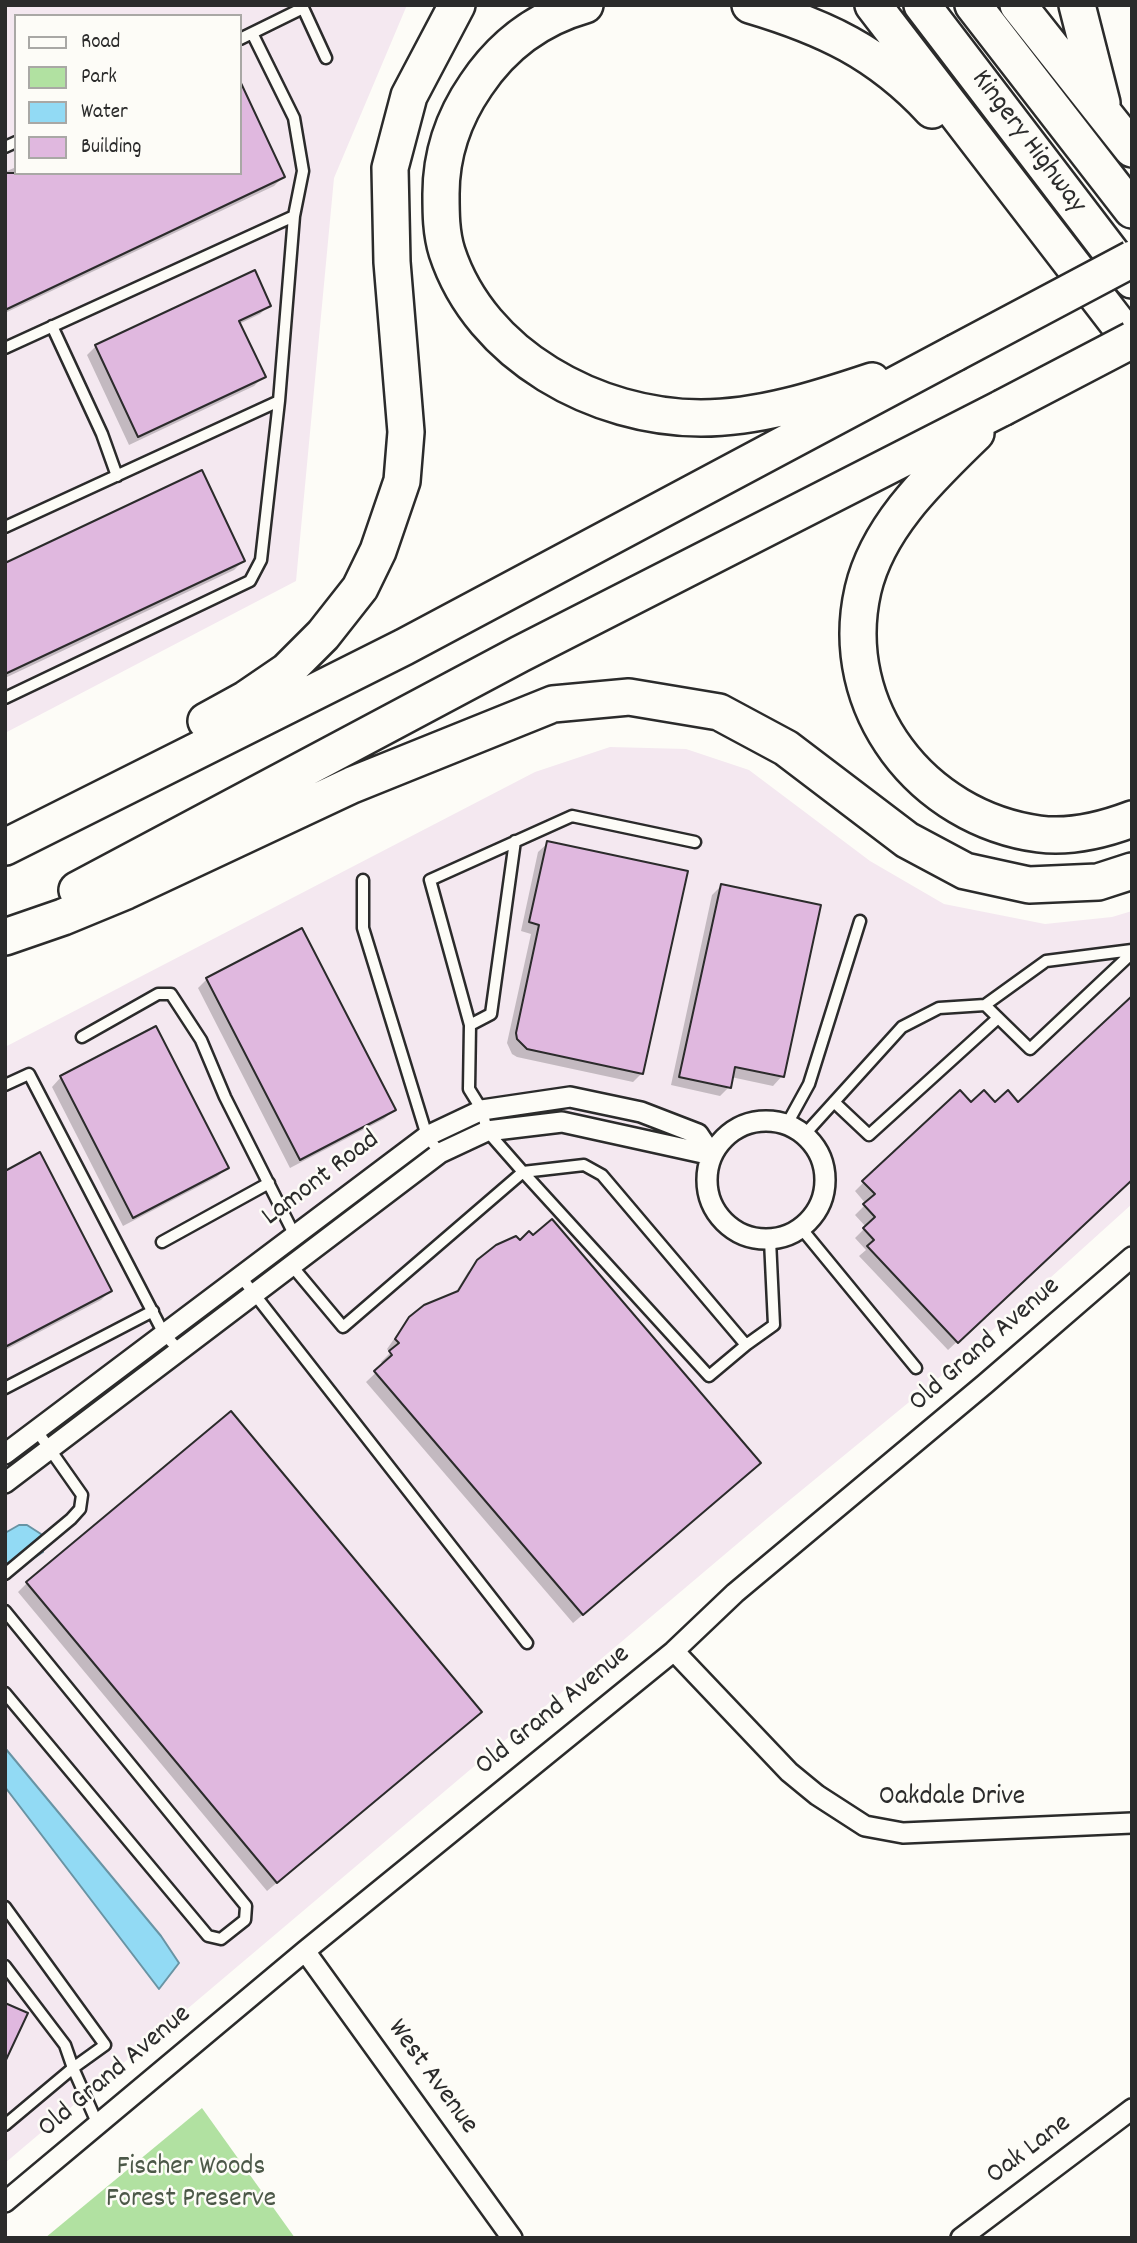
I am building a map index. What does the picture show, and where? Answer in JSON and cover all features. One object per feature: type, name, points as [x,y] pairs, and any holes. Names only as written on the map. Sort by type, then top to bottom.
[{"type":"highway","points":[[5,838],[49,806],[246,699],[286,671],[323,635],[360,589],[378,551],[402,481],[406,432],[392,262],[390,168],[409,96],[457,5]]},
{"type":"highway","points":[[585,5],[554,16],[534,27],[506,48],[484,72],[467,97],[455,123],[441,177],[441,212],[447,251],[458,277],[477,309],[519,354],[546,373],[593,398],[631,409],[701,418],[738,416],[777,409],[846,390],[955,353]]},
{"type":"highway","points":[[750,5],[839,37],[900,80],[927,105],[1027,219],[1062,250]]},
{"type":"highway","points":[[5,928],[520,654],[1132,341],[873,5]]},
{"type":"highway","name":"Kingery Highway","points":[[922,5],[1132,280]]},
{"type":"highway","points":[[973,5],[1132,210]]},
{"type":"highway","points":[[1018,5],[1132,149]]},
{"type":"highway","points":[[1077,5],[1105,116]]},
{"type":"highway","points":[[5,847],[404,647],[1132,259]]},
{"type":"highway","points":[[1002,408],[943,465],[895,519],[871,565],[863,590],[859,620],[858,648],[865,687],[876,717],[895,750],[910,767],[940,795],[985,820],[1041,834],[1077,833],[1108,828],[1132,819]]},
{"type":"highway","points":[[5,937],[127,891],[352,785],[552,704],[629,697],[719,712],[786,748],[907,840],[965,872],[1029,885],[1098,882],[1132,871]]},
{"type":"street","name":"Lamont Road","points":[[5,1454],[427,1136],[482,1110],[570,1097],[641,1112],[698,1135],[712,1155]]},
{"type":"street","points":[[761,1121],[787,1124],[805,1134],[817,1148],[824,1164],[826,1182],[822,1200],[814,1216],[801,1228],[770,1240],[750,1238],[731,1229],[717,1214],[708,1195],[707,1175],[712,1155],[722,1140],[736,1129],[761,1121]]},
{"type":"street","name":"Lamont Road","points":[[5,1483],[440,1153],[487,1131],[562,1122],[636,1136],[712,1155]]},
{"type":"street","name":"Old Grand Avenue","points":[[5,2202],[305,1951],[674,1651],[735,1593],[1132,1257]]},
{"type":"street","name":"Oakdale Drive","points":[[674,1651],[789,1772],[817,1795],[864,1826],[903,1833],[1132,1823]]},
{"type":"street","name":"West Avenue","points":[[305,1951],[512,2238]]},
{"type":"street","name":"Oak Lane","points":[[961,2238],[1132,2109]]},
{"type":"lane","points":[[242,38],[303,8],[326,58]]},
{"type":"lane","points":[[5,698],[250,580],[261,561],[279,401],[294,216],[303,171],[294,118],[252,33]]},
{"type":"lane","points":[[5,348],[294,216]]},
{"type":"lane","points":[[52,326],[102,434],[117,476]]},
{"type":"lane","points":[[5,527],[279,401]]},
{"type":"lane","points":[[695,842],[572,816],[430,880],[470,1025],[469,1089],[482,1110],[487,1131],[709,1376],[774,1325],[770,1240]]},
{"type":"lane","points":[[470,1025],[491,1014],[516,841]]},
{"type":"lane","points":[[363,880],[363,928],[427,1136],[440,1153]]},
{"type":"lane","points":[[787,1124],[809,1084],[860,921]]},
{"type":"lane","points":[[985,1005],[1030,1049],[1132,951]]},
{"type":"lane","points":[[805,1134],[902,1027],[939,1008],[985,1005],[1046,961],[1132,951]]},
{"type":"lane","points":[[82,1037],[158,994],[171,994],[201,1040],[225,1097],[295,1236]]},
{"type":"lane","points":[[834,1102],[869,1135],[998,1018]]},
{"type":"lane","points":[[5,1086],[29,1074],[164,1334],[180,1351]]},
{"type":"lane","points":[[636,1136],[641,1112]]},
{"type":"lane","points":[[292,1266],[343,1327],[523,1172],[584,1165],[602,1175],[746,1345]]},
{"type":"lane","points":[[162,1242],[269,1183]]},
{"type":"lane","points":[[801,1228],[916,1368]]},
{"type":"lane","points":[[241,1276],[527,1643]]},
{"type":"lane","points":[[5,1388],[153,1311]]},
{"type":"lane","points":[[5,1574],[80,1509],[82,1495],[37,1431]]},
{"type":"lane","points":[[5,1611],[246,1906],[245,1920],[221,1939],[208,1936],[5,1693]]},
{"type":"lane","points":[[5,1907],[105,2045],[5,2125]]},
{"type":"lane","points":[[5,1965],[65,2045],[98,2124]]},
{"type":"shaded area","points":[[5,5],[407,5],[334,178],[296,581],[5,733]]},
{"type":"shaded area","points":[[610,747],[686,749],[749,770],[870,861],[944,904],[1045,924],[1112,917],[1132,911],[1132,1204],[947,1371],[769,1517],[5,2163],[5,1047],[535,772]]},
{"type":"green space","name":"Fischer Woods Forest Preserve","points":[[202,2108],[295,2238],[45,2238]]},
{"type":"water","points":[[19,1525],[27,1525],[41,1534],[43,1552],[5,1577],[5,1533]]},
{"type":"water","points":[[5,1748],[161,1936],[179,1963],[159,1989],[5,1787]]},
{"type":"building","points":[[242,85],[285,177],[5,310],[5,173],[242,175]]},
{"type":"building","points":[[255,270],[271,306],[239,321],[266,377],[138,437],[95,345]]},
{"type":"building","points":[[202,470],[245,561],[5,674],[5,563]]},
{"type":"building","points":[[547,841],[688,871],[643,1074],[527,1049],[517,1039],[516,1033],[539,925],[529,922]]},
{"type":"building","points":[[721,884],[821,905],[784,1077],[735,1067],[731,1088],[679,1077]]},
{"type":"building","points":[[302,928],[396,1110],[300,1160],[206,978]]},
{"type":"building","points":[[1132,996],[1132,1180],[958,1343],[867,1246],[874,1240],[863,1228],[875,1217],[863,1204],[875,1194],[862,1181],[960,1090],[971,1102],[984,1090],[995,1102],[1008,1090],[1018,1102]]},
{"type":"building","points":[[156,1026],[229,1168],[133,1218],[60,1076]]},
{"type":"building","points":[[40,1152],[112,1291],[5,1347],[5,1171]]},
{"type":"building","points":[[552,1219],[761,1463],[583,1615],[374,1371],[392,1355],[389,1351],[399,1343],[395,1339],[409,1317],[424,1305],[458,1291],[477,1260],[496,1245],[516,1236],[520,1240],[529,1231],[533,1235]]},
{"type":"building","points":[[231,1411],[482,1712],[277,1883],[26,1582]]},
{"type":"building","points":[[5,2003],[28,2013],[5,2062]]}]
